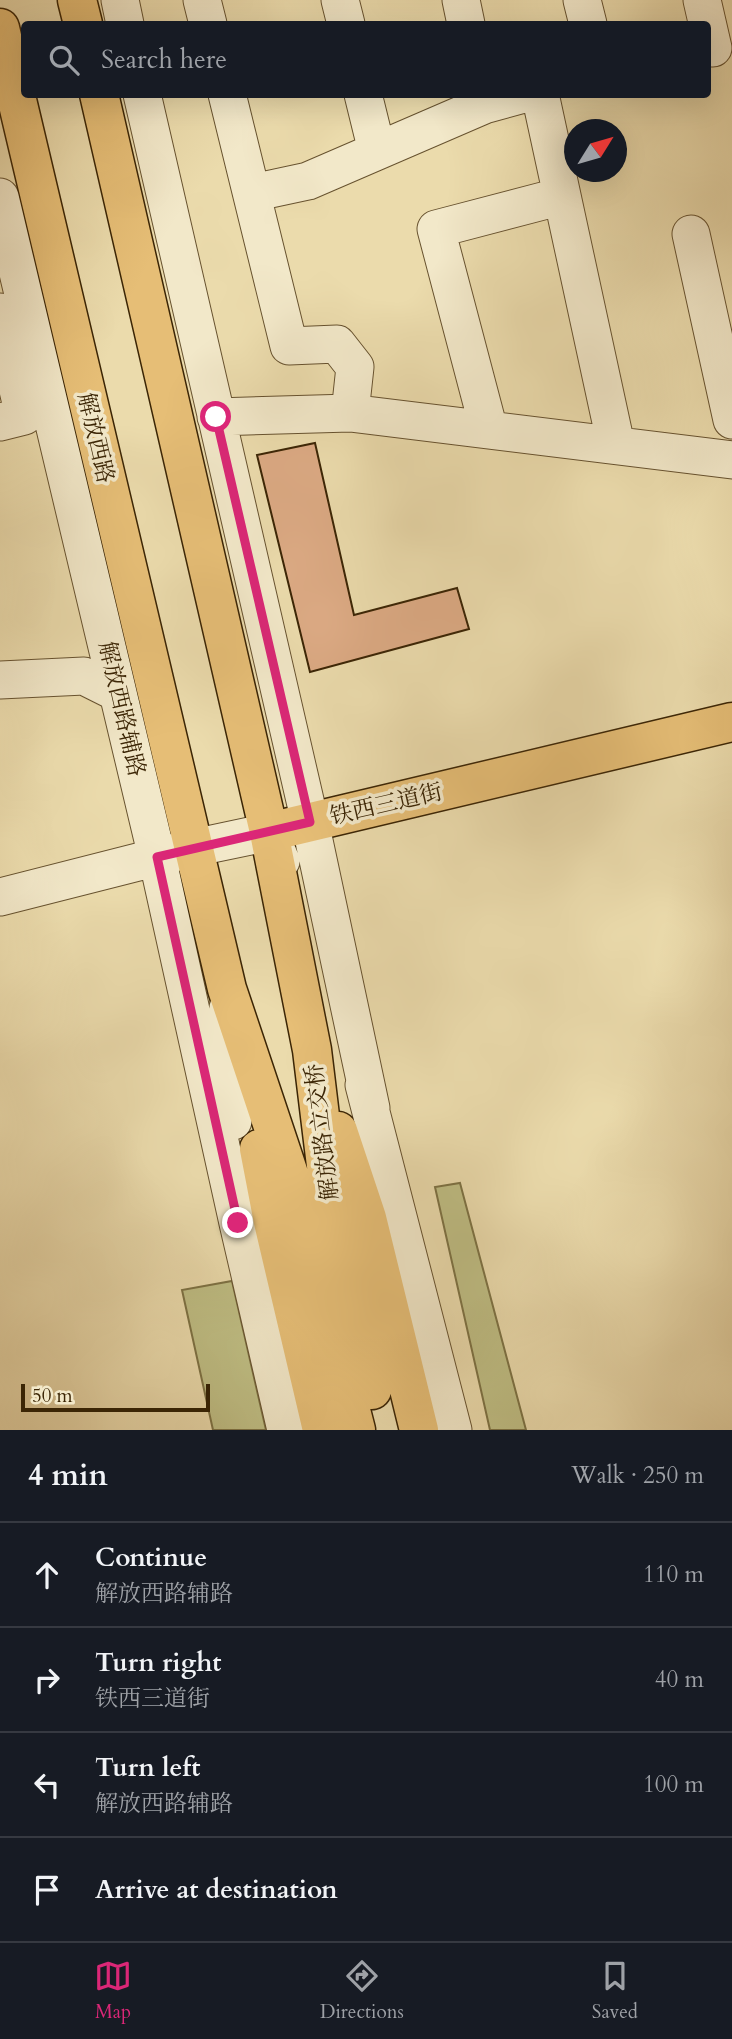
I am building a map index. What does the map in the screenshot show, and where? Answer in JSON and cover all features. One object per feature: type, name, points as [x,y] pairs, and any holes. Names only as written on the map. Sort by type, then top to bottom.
[{"type":"main road","points":[[77,0],[82,21]]},
{"type":"main road","name":"解放西路","points":[[0,28],[175,853]]},
{"type":"main road","points":[[100,98],[268,832]]},
{"type":"main road","name":"铁西三道街","points":[[268,832],[732,722]]},
{"type":"main road","name":"解放路立交桥","points":[[268,832],[312,1050],[331,1215],[382,1430]]},
{"type":"main road","name":"解放路立交桥","points":[[175,853],[227,989],[296,1195],[356,1430]]},
{"type":"main road","points":[[227,989],[273,1222],[322,1430]]},
{"type":"main road","points":[[312,1050],[367,1218],[419,1430]]},
{"type":"street","points":[[120,0],[124,21]]},
{"type":"street","points":[[202,0],[207,21]]},
{"type":"street","points":[[340,0],[345,21]]},
{"type":"street","points":[[461,0],[465,21]]},
{"type":"street","points":[[582,0],[587,21]]},
{"type":"street","points":[[702,0],[709,21]]},
{"type":"street","points":[[711,26],[718,47]]},
{"type":"street","points":[[143,98],[310,822],[371,1108],[453,1430]]},
{"type":"street","points":[[228,98],[289,346],[337,344],[355,367],[351,413]]},
{"type":"street","points":[[364,98],[377,151]]},
{"type":"street","points":[[541,98],[616,445]]},
{"type":"street","points":[[253,193],[308,181],[482,100]]},
{"type":"street","name":"解放西路辅路","points":[[0,197],[118,693],[175,853],[238,1223]]},
{"type":"street","points":[[489,430],[436,229],[562,197]]},
{"type":"street","points":[[691,234],[732,421]]},
{"type":"street","points":[[0,312],[24,416],[0,422]]},
{"type":"street","points":[[216,417],[351,413],[732,460]]},
{"type":"street","points":[[0,680],[84,676],[118,693]]},
{"type":"street","points":[[268,832],[334,985],[371,1108]]},
{"type":"street","name":"铁西三道街","points":[[0,897],[268,832]]},
{"type":"street","points":[[227,989],[238,1223],[286,1430]]},
{"type":"shaded area","points":[[460,1183],[526,1430],[490,1430],[435,1187]]},
{"type":"shaded area","points":[[232,1281],[266,1430],[213,1430],[182,1290]]},
{"type":"building","points":[[315,443],[354,615],[457,588],[469,629],[310,672],[257,455]]},
{"type":"route","points":[[216,417],[310,822],[157,857],[238,1223]]}]
